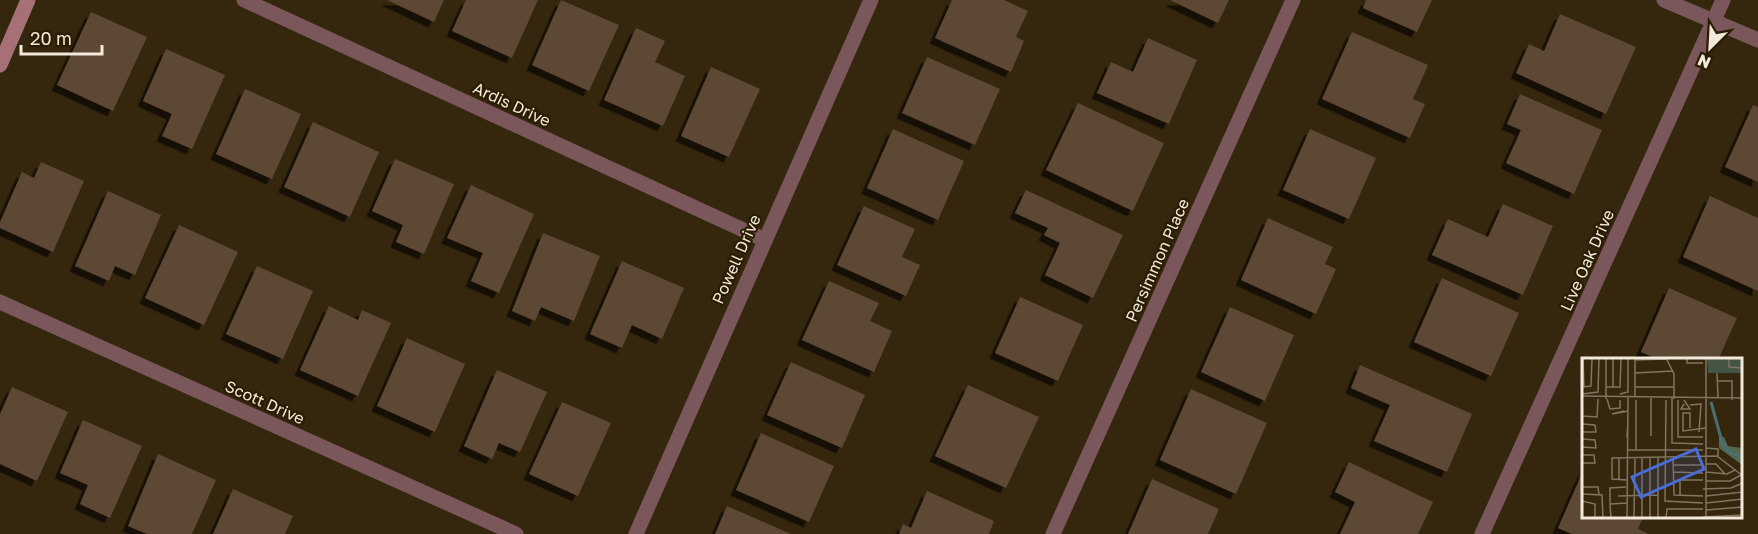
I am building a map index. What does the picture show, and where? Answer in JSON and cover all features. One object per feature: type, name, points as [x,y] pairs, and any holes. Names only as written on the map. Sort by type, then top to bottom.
[{"type":"main road","points":[[0,65],[28,0]]},
{"type":"street","name":"Ardis Drive","points":[[244,0],[765,240]]},
{"type":"street","name":"Powell Drive","points":[[636,534],[872,0]]},
{"type":"street","name":"Persimmon Place","points":[[1053,534],[1293,0]]},
{"type":"street","points":[[1664,0],[1758,39]]},
{"type":"street","name":"Live Oak Drive","points":[[1482,534],[1723,0]]},
{"type":"street","name":"Scott Drive","points":[[0,302],[516,534]]},
{"type":"building","points":[[387,0],[444,0],[434,22]]},
{"type":"building","points":[[466,0],[538,0],[512,58],[452,31]]},
{"type":"building","points":[[561,0],[619,25],[589,91],[532,65]]},
{"type":"building","points":[[952,0],[1004,0],[1028,11],[1016,37],[1024,41],[1011,72],[935,38]]},
{"type":"building","points":[[1170,0],[1229,0],[1218,23]]},
{"type":"building","points":[[1366,0],[1432,0],[1417,32],[1363,8]]},
{"type":"building","points":[[91,12],[147,37],[113,111],[57,85]]},
{"type":"building","points":[[1560,14],[1636,47],[1606,114],[1516,73],[1529,44],[1544,51]]},
{"type":"building","points":[[636,28],[665,41],[655,62],[685,76],[663,126],[604,100]]},
{"type":"building","points":[[1352,32],[1428,65],[1413,99],[1425,104],[1410,138],[1322,99]]},
{"type":"building","points":[[1148,38],[1197,60],[1169,124],[1097,93],[1111,62],[1133,72]]},
{"type":"building","points":[[166,49],[225,75],[192,149],[162,136],[172,114],[143,101]]},
{"type":"building","points":[[927,57],[1000,89],[975,145],[902,113]]},
{"type":"building","points":[[711,67],[760,89],[729,157],[681,136]]},
{"type":"building","points":[[245,89],[301,114],[272,179],[216,154]]},
{"type":"building","points":[[1520,94],[1602,130],[1574,194],[1506,163],[1521,130],[1507,124]]},
{"type":"building","points":[[1078,103],[1164,143],[1133,211],[1046,170]]},
{"type":"building","points":[[1753,105],[1758,107],[1758,182],[1725,167]]},
{"type":"building","points":[[313,122],[379,152],[350,217],[284,187]]},
{"type":"building","points":[[893,129],[964,161],[938,220],[867,188]]},
{"type":"building","points":[[1310,129],[1376,158],[1349,219],[1283,190]]},
{"type":"building","points":[[395,159],[454,184],[424,254],[396,242],[403,225],[372,211]]},
{"type":"building","points":[[41,162],[84,181],[53,252],[0,228],[0,222],[22,172],[34,178]]},
{"type":"building","points":[[471,185],[534,214],[499,293],[471,281],[483,253],[447,238]]},
{"type":"building","points":[[1026,190],[1123,235],[1093,298],[1045,275],[1060,243],[1044,235],[1048,228],[1015,213]]},
{"type":"building","points":[[108,191],[161,215],[135,275],[115,266],[109,281],[75,266]]},
{"type":"building","points":[[1710,196],[1758,218],[1758,291],[1683,257]]},
{"type":"building","points":[[1503,204],[1553,226],[1523,295],[1432,255],[1448,219],[1488,237]]},
{"type":"building","points":[[864,206],[915,229],[902,257],[920,265],[906,296],[837,265]]},
{"type":"building","points":[[1268,218],[1333,247],[1325,264],[1336,269],[1316,314],[1241,280]]},
{"type":"building","points":[[179,225],[238,252],[204,325],[145,298]]},
{"type":"building","points":[[543,233],[600,256],[574,321],[541,307],[535,321],[512,311]]},
{"type":"building","points":[[622,261],[684,288],[662,339],[632,325],[622,348],[590,334]]},
{"type":"building","points":[[257,266],[313,291],[283,359],[226,334]]},
{"type":"building","points":[[1442,278],[1519,313],[1491,376],[1414,342]]},
{"type":"building","points":[[829,281],[879,303],[870,321],[892,331],[874,372],[802,340]]},
{"type":"building","points":[[1669,288],[1737,318],[1719,358],[1655,358],[1641,352]]},
{"type":"building","points":[[1020,297],[1083,325],[1058,381],[995,353]]},
{"type":"building","points":[[329,306],[358,320],[362,310],[391,323],[358,396],[300,370]]},
{"type":"building","points":[[1230,307],[1294,335],[1265,401],[1201,372]]},
{"type":"building","points":[[407,338],[465,364],[435,432],[377,406]]},
{"type":"building","points":[[791,362],[865,395],[842,448],[767,415]]},
{"type":"building","points":[[1360,365],[1472,414],[1447,472],[1374,441],[1390,405],[1351,388]]},
{"type":"building","points":[[497,370],[547,392],[520,452],[499,443],[492,459],[464,446]]},
{"type":"building","points":[[968,385],[1039,417],[1006,488],[935,456]]},
{"type":"building","points":[[12,387],[68,412],[37,481],[0,464],[0,414]]},
{"type":"building","points":[[1191,389],[1267,423],[1236,494],[1160,460]]},
{"type":"building","points":[[562,402],[611,423],[578,496],[529,474]]},
{"type":"building","points":[[83,420],[142,446],[110,518],[80,504],[88,485],[60,473]]},
{"type":"building","points":[[761,433],[834,466],[809,522],[736,490]]},
{"type":"building","points":[[158,454],[216,480],[192,534],[147,534],[128,526]]},
{"type":"building","points":[[1349,462],[1433,502],[1418,534],[1340,534],[1355,502],[1335,492]]},
{"type":"building","points":[[1582,474],[1582,519],[1643,519],[1638,529],[1649,534],[1572,534],[1558,528]]},
{"type":"building","points":[[1152,479],[1219,509],[1208,534],[1128,534]]},
{"type":"building","points":[[233,489],[293,516],[285,534],[213,534]]},
{"type":"building","points":[[927,491],[994,521],[989,534],[899,534],[903,524],[911,528]]},
{"type":"building","points":[[727,506],[791,534],[715,534]]}]
